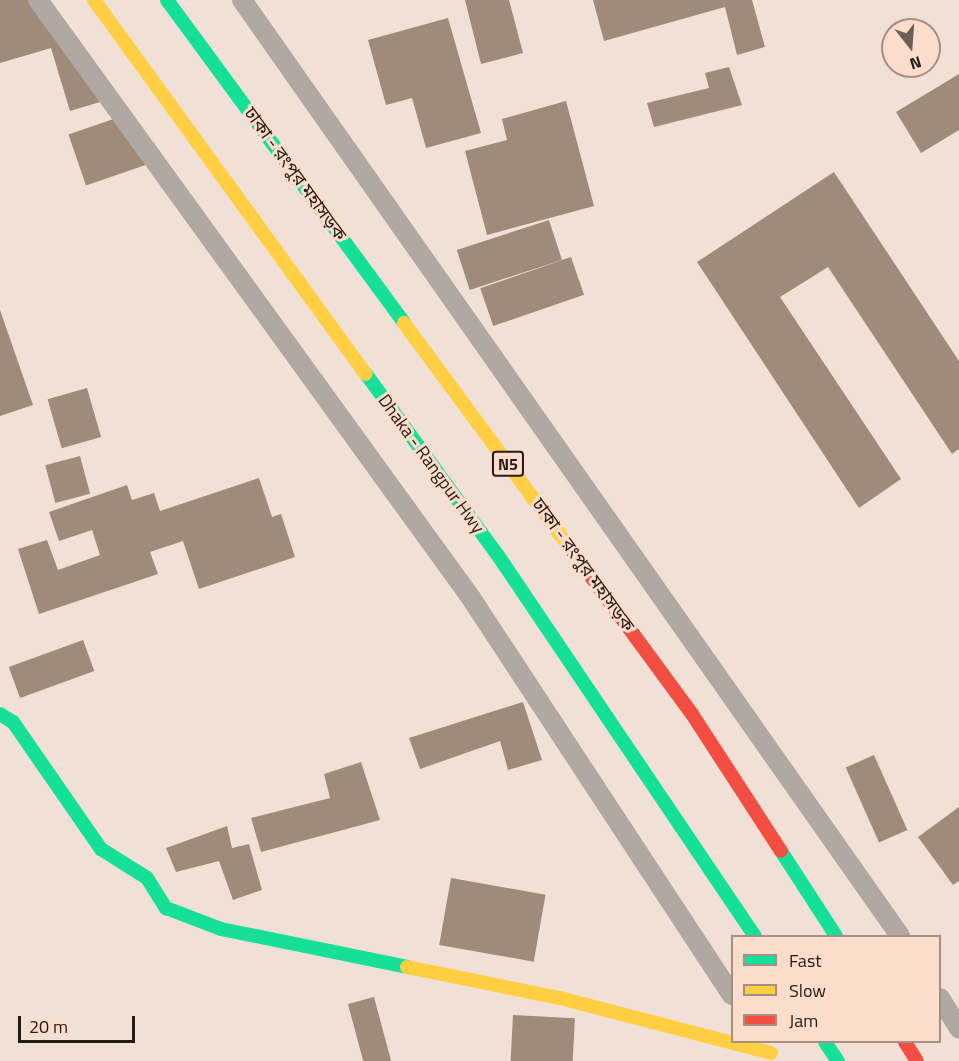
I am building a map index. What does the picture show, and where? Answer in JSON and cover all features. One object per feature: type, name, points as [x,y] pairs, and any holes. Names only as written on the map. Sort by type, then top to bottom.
[{"type":"main road","name":"Dhaka - Rangpur Hwy","points":[[94,0],[497,554],[754,935]]},
{"type":"main road","name":"ঢাকা - রংপুর মহাসড়ক","points":[[167,0],[692,714],[836,935]]},
{"type":"main road","points":[[0,714],[13,722],[101,849],[147,878],[166,908],[221,929],[560,998],[731,1042]]},
{"type":"main road","points":[[735,1043],[770,1052]]},
{"type":"main road","points":[[826,1043],[838,1061]]},
{"type":"main road","points":[[906,1043],[917,1061]]},
{"type":"lane","points":[[38,0],[471,598],[731,992]]},
{"type":"lane","points":[[242,0],[899,935]]},
{"type":"lane","points":[[941,1001],[959,1029]]},
{"type":"building","points":[[0,0],[50,0],[64,49],[82,44],[100,102],[70,111],[51,48],[0,63]]},
{"type":"building","points":[[465,0],[509,0],[523,53],[481,64]]},
{"type":"building","points":[[593,0],[752,0],[765,47],[737,55],[725,7],[604,41]]},
{"type":"building","points":[[448,18],[481,133],[426,148],[412,98],[386,105],[368,40]]},
{"type":"building","points":[[729,67],[742,105],[654,127],[647,103],[709,88],[705,73]]},
{"type":"building","points":[[959,74],[959,130],[921,153],[896,112]]},
{"type":"building","points":[[566,101],[594,206],[487,235],[465,151],[507,140],[502,119]]},
{"type":"building","points":[[128,114],[146,165],[86,186],[68,135]]},
{"type":"building","points":[[834,172],[959,361],[959,449],[952,454],[828,267],[780,297],[901,479],[859,508],[697,262]]},
{"type":"building","points":[[549,220],[562,260],[470,290],[457,250]]},
{"type":"building","points":[[571,257],[584,295],[493,326],[480,288]]},
{"type":"building","points":[[0,310],[33,405],[0,416]]},
{"type":"building","points":[[87,388],[101,437],[62,448],[48,399]]},
{"type":"building","points":[[80,456],[90,494],[55,503],[45,465]]},
{"type":"building","points":[[259,478],[272,517],[281,514],[295,557],[199,589],[183,541],[150,552],[158,574],[39,614],[18,549],[47,540],[58,570],[100,555],[92,530],[59,541],[49,512],[127,485],[132,500],[154,493],[160,511]]},
{"type":"building","points":[[83,640],[94,671],[20,698],[9,667]]},
{"type":"building","points":[[523,702],[542,760],[508,770],[500,741],[420,769],[409,738]]},
{"type":"building","points":[[874,755],[907,830],[879,843],[846,768]]},
{"type":"building","points":[[361,762],[380,820],[261,852],[251,818],[330,798],[324,774]]},
{"type":"building","points":[[959,807],[959,881],[953,885],[918,837]]},
{"type":"building","points":[[227,826],[232,848],[249,844],[262,890],[233,900],[219,861],[176,872],[166,848]]},
{"type":"building","points":[[451,878],[546,895],[534,962],[439,945]]},
{"type":"building","points":[[374,997],[391,1061],[363,1061],[348,1004]]},
{"type":"building","points":[[513,1015],[575,1018],[573,1061],[511,1061]]},
{"type":"traffic: fast","points":[[167,0],[404,323]]},
{"type":"traffic: fast","points":[[366,374],[497,554],[754,935]]},
{"type":"traffic: fast","points":[[0,714],[13,722],[101,849],[147,878],[166,908],[221,929],[407,967]]},
{"type":"traffic: fast","points":[[781,851],[835,935]]},
{"type":"traffic: fast","points":[[826,1043],[838,1061]]},
{"type":"traffic: slow","points":[[94,0],[366,374]]},
{"type":"traffic: slow","points":[[404,323],[573,552]]},
{"type":"traffic: slow","points":[[407,967],[560,998],[731,1043]]},
{"type":"traffic: slow","points":[[733,1043],[771,1053]]},
{"type":"traffic: jam","points":[[573,552],[692,714],[781,851]]},
{"type":"traffic: jam","points":[[906,1043],[917,1061]]}]
